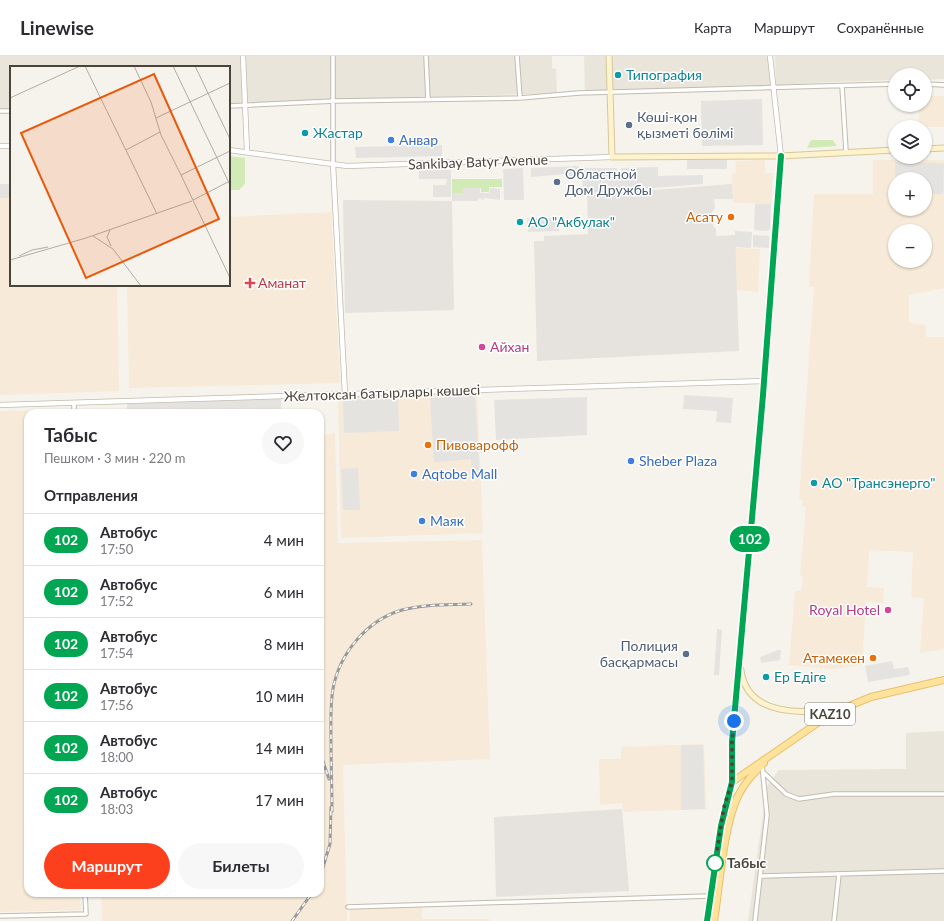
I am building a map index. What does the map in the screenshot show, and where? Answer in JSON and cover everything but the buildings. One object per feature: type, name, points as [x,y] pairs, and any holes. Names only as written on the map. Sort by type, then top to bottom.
[{"type":"main road","points":[[609,56],[612,157]]},
{"type":"main road","points":[[932,149],[944,148]]},
{"type":"main road","name":"Sankibay Batyr Avenue","points":[[612,157],[781,156],[846,151],[888,150]]},
{"type":"main road","points":[[729,824],[732,782],[732,742],[764,381],[781,156]]},
{"type":"main road","points":[[740,658],[742,676],[746,690],[754,698],[770,706],[805,712],[821,712],[852,704]]},
{"type":"main road","name":"KAZ10","points":[[732,782],[825,717],[852,704],[876,696],[944,680]]},
{"type":"main road","name":"KAZ10","points":[[714,921],[729,824],[738,796],[751,776],[773,753]]},
{"type":"main road","points":[[707,921],[721,826],[732,782]]},
{"type":"street","points":[[243,56],[247,151]]},
{"type":"street","points":[[333,56],[335,101],[333,164],[345,394]]},
{"type":"street","points":[[426,56],[428,100]]},
{"type":"street","points":[[517,56],[520,98]]},
{"type":"street","points":[[770,56],[781,156]]},
{"type":"street","points":[[230,106],[335,101],[520,98],[579,93],[888,84]]},
{"type":"street","points":[[932,84],[944,85]]},
{"type":"street","points":[[842,86],[846,151]]},
{"type":"street","name":"Sankibay Batyr Avenue","points":[[230,150],[247,151],[348,166],[612,157]]},
{"type":"street","name":"Желтоксан батырлары көшесі","points":[[0,405],[764,381]]},
{"type":"street","points":[[74,403],[74,409]]},
{"type":"street","points":[[755,921],[767,815],[762,765]]},
{"type":"street","points":[[764,773],[786,794],[799,799],[834,794],[944,794]]},
{"type":"street","points":[[760,876],[944,871]]},
{"type":"street","points":[[834,921],[839,874]]},
{"type":"street","points":[[348,907],[710,896]]},
{"type":"street","points":[[0,916],[86,914],[85,897]]},
{"type":"shaded area","points":[[0,56],[552,56],[552,68],[556,69],[557,93],[230,106],[230,66],[10,66],[10,111],[0,111]]},
{"type":"shaded area","points":[[584,56],[770,56],[773,88],[585,93]]},
{"type":"shaded area","points":[[775,56],[944,56],[944,79],[932,80],[932,68],[888,68],[888,80],[776,85]]},
{"type":"shaded area","points":[[932,96],[944,96],[944,127],[932,127],[932,120],[919,120],[919,112],[932,112]]},
{"type":"shaded area","points":[[762,99],[763,145],[702,146],[701,101]]},
{"type":"shaded area","points":[[442,145],[442,156],[356,158],[355,147]]},
{"type":"shaded area","points":[[687,159],[727,159],[727,169],[687,169]]},
{"type":"shaded area","points":[[765,160],[765,173],[773,173],[771,204],[733,203],[732,173],[736,173],[735,161]]},
{"type":"shaded area","points":[[873,160],[888,160],[888,164],[932,164],[932,160],[944,160],[944,288],[909,295],[909,323],[926,325],[926,337],[944,337],[944,649],[920,653],[924,598],[911,597],[913,552],[869,550],[867,587],[884,588],[883,603],[866,602],[862,665],[833,669],[789,665],[795,591],[801,591],[803,577],[800,576],[806,507],[802,506],[803,500],[799,499],[814,287],[809,287],[814,194],[873,194]]},
{"type":"shaded area","points":[[944,163],[943,194],[932,194],[932,172],[895,172],[895,164]]},
{"type":"shaded area","points":[[579,166],[579,176],[564,176],[564,174],[531,177],[531,168]]},
{"type":"shaded area","points":[[658,167],[658,176],[703,175],[703,184],[583,194],[582,168],[617,168],[617,178],[621,178],[621,168]]},
{"type":"shaded area","points":[[523,168],[524,200],[504,200],[503,169]]},
{"type":"shaded area","points":[[419,170],[451,170],[451,197],[433,197],[433,185],[446,185],[447,179],[419,179]]},
{"type":"shaded area","points":[[0,184],[10,184],[10,198],[0,198]]},
{"type":"shaded area","points":[[732,184],[733,199],[714,199],[715,208],[712,212],[713,226],[716,229],[716,236],[735,235],[739,351],[537,361],[534,241],[544,241],[544,236],[588,234],[587,195]]},
{"type":"shaded area","points":[[0,186],[10,186],[10,286],[117,286],[119,391],[0,395]]},
{"type":"shaded area","points":[[463,188],[480,188],[480,193],[489,193],[490,188],[500,189],[500,200],[484,198],[484,200],[478,198],[478,201],[452,201],[452,193],[463,193]]},
{"type":"shaded area","points":[[343,200],[452,201],[454,310],[345,313]]},
{"type":"shaded area","points":[[755,204],[771,204],[770,229],[767,231],[754,230]]},
{"type":"shaded area","points":[[331,212],[340,383],[129,388],[127,286],[230,286],[230,217]]},
{"type":"shaded area","points":[[527,218],[559,218],[559,231],[528,232]]},
{"type":"shaded area","points":[[735,231],[752,232],[751,248],[735,247]]},
{"type":"shaded area","points":[[753,235],[769,236],[769,248],[753,247]]},
{"type":"shaded area","points":[[735,248],[760,249],[758,292],[737,290]]},
{"type":"shaded area","points":[[477,392],[483,533],[341,538],[338,397]]},
{"type":"shaded area","points":[[475,395],[480,476],[472,476],[471,459],[434,462],[430,398]]},
{"type":"shaded area","points":[[684,395],[733,398],[731,423],[716,422],[717,411],[683,409]]},
{"type":"shaded area","points":[[587,397],[587,435],[496,440],[494,400]]},
{"type":"shaded area","points":[[398,398],[399,431],[344,433],[343,400]]},
{"type":"shaded area","points":[[281,399],[281,409],[127,409],[127,404]]},
{"type":"shaded area","points":[[0,411],[24,411],[24,897],[80,897],[81,910],[0,912]]},
{"type":"shaded area","points":[[335,434],[338,543],[482,540],[490,759],[343,765],[347,921],[102,921],[101,897],[324,897],[324,435]]},
{"type":"shaded area","points":[[358,468],[360,510],[343,510],[341,469]]},
{"type":"shaded area","points":[[717,629],[722,630],[719,675],[714,675]]},
{"type":"shaded area","points":[[781,650],[780,660],[761,663],[760,657]]},
{"type":"shaded area","points":[[892,661],[894,669],[908,667],[910,675],[868,682],[865,666]]},
{"type":"shaded area","points":[[944,731],[944,921],[748,921],[767,786],[779,770],[906,769],[906,733]]},
{"type":"shaded area","points":[[704,744],[706,809],[623,812],[622,803],[600,805],[599,759],[621,759],[621,747]]},
{"type":"shaded area","points":[[681,745],[703,745],[705,809],[681,810]]},
{"type":"shaded area","points":[[622,809],[629,891],[496,897],[494,817]]},
{"type":"shaded area","points":[[422,907],[422,919],[490,919],[490,921],[350,921],[350,908]]},
{"type":"green space","points":[[811,140],[833,140],[837,146],[807,148]]},
{"type":"green space","points":[[230,156],[245,158],[245,184],[239,190],[230,190]]},
{"type":"green space","points":[[452,179],[502,179],[502,187],[489,187],[489,192],[481,192],[481,188],[463,188],[463,193],[452,193]]},
{"type":"railway","points":[[332,811],[332,695],[336,676],[348,651],[366,630],[389,615],[402,610],[436,605],[471,604]]},
{"type":"railway","points":[[324,765],[329,779]]},
{"type":"railway","points":[[324,864],[330,844],[331,807]]},
{"type":"railway","points":[[292,921],[309,897]]},
{"type":"bus line","name":"102","points":[[707,921],[724,807],[732,782],[732,742],[763,395],[781,156]]},
{"type":"place","name":"Типография","points":[[618,75]]},
{"type":"place","name":"Көші-қон қызметі бөлімі","points":[[629,125]]},
{"type":"place","name":"Жастар","points":[[305,133]]},
{"type":"place","name":"Анвар","points":[[391,140]]},
{"type":"place","name":"Областной Дом Дружбы","points":[[557,182]]},
{"type":"place","name":"Асату","points":[[731,217]]},
{"type":"place","name":"АО \"Акбулак\"","points":[[520,222]]},
{"type":"place","name":"Аманат","points":[[250,283]]},
{"type":"place","name":"Айхан","points":[[482,347]]},
{"type":"place","name":"Пивоварофф","points":[[428,445]]},
{"type":"place","name":"Sheber Plaza","points":[[631,461]]},
{"type":"place","name":"Aqtobe Mall","points":[[414,474]]},
{"type":"place","name":"АО \"Трансэнерго\"","points":[[814,483]]},
{"type":"place","name":"Маяк","points":[[422,521]]},
{"type":"place","name":"Royal Hotel","points":[[888,610]]},
{"type":"place","name":"Полиция басқармасы","points":[[686,654]]},
{"type":"place","name":"Атамекен","points":[[873,658]]},
{"type":"place","name":"Ер Едіге","points":[[766,677]]},
{"type":"place","name":"Табыс","points":[[715,863]]},
{"type":"route","points":[[715,863],[724,807],[732,782],[732,742],[734,721]]}]
